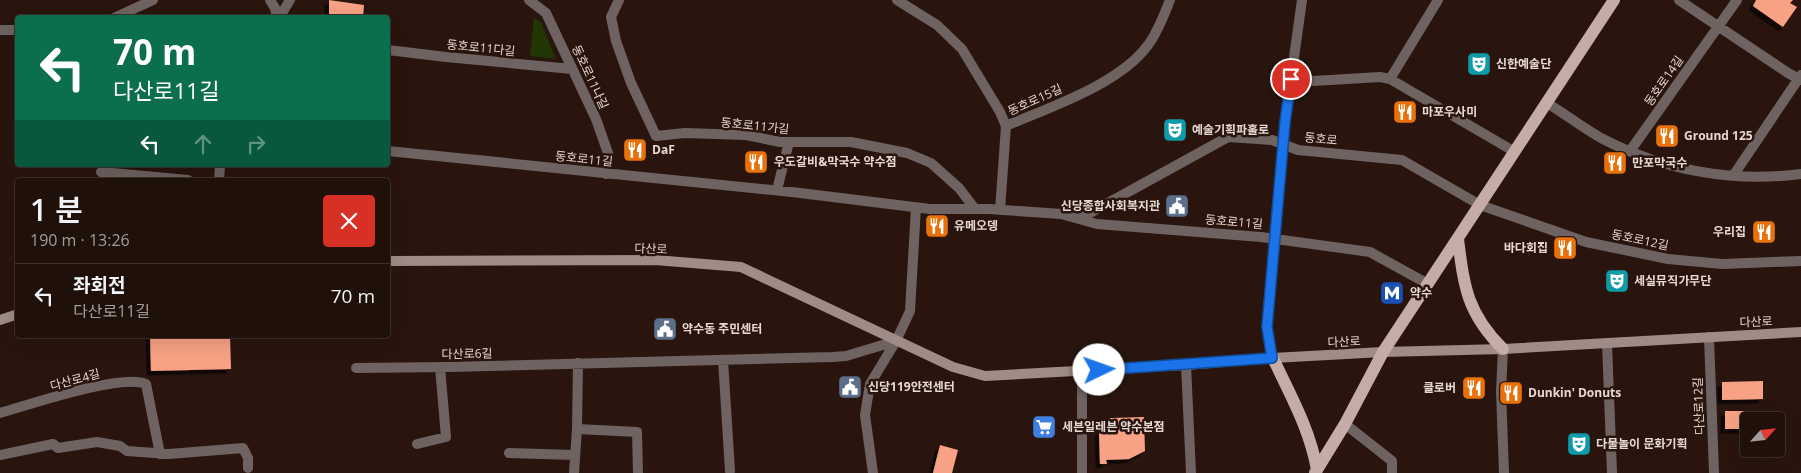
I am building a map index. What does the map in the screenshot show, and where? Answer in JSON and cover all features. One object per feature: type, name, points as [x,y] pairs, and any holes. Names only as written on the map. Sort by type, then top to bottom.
[{"type":"main road","points":[[1316,472],[1345,424],[1383,352],[1614,0]]},
{"type":"main road","points":[[1458,239],[1463,277],[1472,305],[1484,329],[1503,349]]},
{"type":"main road","name":"다산로","points":[[390,261],[655,260],[741,268],[953,368],[984,376],[1383,352],[1503,349],[1801,332]]},
{"type":"main road","points":[[0,320],[15,315]]},
{"type":"main road","points":[[1272,358],[1303,420],[1313,449],[1316,472]]},
{"type":"street","points":[[121,15],[154,0]]},
{"type":"street","points":[[270,0],[277,15]]},
{"type":"street","points":[[280,15],[290,0]]},
{"type":"street","name":"동호로11나길","points":[[530,0],[546,13],[596,119],[609,156],[606,174]]},
{"type":"street","name":"동호로11가길","points":[[619,0],[611,17],[616,41],[631,83],[656,136],[685,133],[746,135],[780,142],[851,142],[907,153],[931,163],[958,188],[975,209]]},
{"type":"street","name":"동호로15길","points":[[897,0],[937,25],[962,49],[1000,112],[1006,126],[1096,86],[1120,72],[1148,45],[1170,0]]},
{"type":"street","points":[[1272,358],[1267,327],[1274,238],[1291,79],[1302,0]]},
{"type":"street","points":[[1390,79],[1438,0]]},
{"type":"street","points":[[1679,0],[1800,78],[1733,176]]},
{"type":"street","name":"동호로14길","points":[[1630,151],[1737,0]]},
{"type":"street","points":[[0,30],[15,30]]},
{"type":"street","name":"동호로11다길","points":[[390,50],[572,69]]},
{"type":"street","points":[[1291,79],[1313,81],[1380,77],[1390,79],[1515,152]]},
{"type":"street","points":[[1547,102],[1601,138],[1630,151],[1680,168],[1722,176],[1801,174]]},
{"type":"street","points":[[1000,210],[1006,126]]},
{"type":"street","name":"동호로","points":[[1079,219],[1228,137],[1272,140],[1284,143],[1298,150],[1402,160],[1480,205]]},
{"type":"street","points":[[777,190],[790,142]]},
{"type":"street","name":"동호로11길","points":[[390,152],[777,190],[916,207],[1061,214],[1097,224],[1274,238],[1370,252],[1428,284]]},
{"type":"street","points":[[102,172],[166,178]]},
{"type":"street","name":"동호로12길","points":[[1480,205],[1586,242],[1668,259],[1722,264],[1801,261]]},
{"type":"street","points":[[873,473],[864,414],[870,384],[896,341],[910,311],[916,207]]},
{"type":"street","name":"다산로12길","points":[[1709,337],[1714,473]]},
{"type":"street","name":"다산로6길","points":[[356,368],[846,356],[896,341]]},
{"type":"street","points":[[1607,343],[1612,473]]},
{"type":"street","points":[[1503,349],[1501,391],[1504,473]]},
{"type":"street","points":[[723,360],[730,471]]},
{"type":"street","points":[[574,473],[578,363]]},
{"type":"street","points":[[1186,365],[1191,473]]},
{"type":"street","points":[[417,444],[446,437],[440,367]]},
{"type":"street","points":[[1082,370],[1082,473]]},
{"type":"street","name":"다산로4길","points":[[0,413],[101,384],[140,381],[146,384],[160,454]]},
{"type":"street","points":[[1345,424],[1392,461],[1392,473]]},
{"type":"street","points":[[577,429],[636,432],[638,473]]},
{"type":"street","points":[[0,455],[53,444],[58,448],[97,442],[120,446],[127,451],[160,454],[243,448],[248,458],[248,468]]},
{"type":"street","points":[[509,453],[576,455]]},
{"type":"green space","points":[[534,18],[541,22],[556,59],[530,56]]},
{"type":"building","points":[[329,0],[364,5],[363,15],[329,15]]},
{"type":"building","points":[[1756,0],[1793,0],[1790,3],[1797,7],[1783,27],[1753,6]]},
{"type":"building","points":[[150,338],[230,338],[231,369],[151,371]]},
{"type":"building","points":[[1763,381],[1763,399],[1722,400],[1722,382]]},
{"type":"building","points":[[1725,411],[1765,411],[1740,412],[1740,429],[1725,429]]},
{"type":"building","points":[[1144,417],[1145,451],[1129,459],[1106,460],[1107,464],[1100,464],[1099,433],[1110,418]]},
{"type":"building","points":[[940,445],[958,450],[952,473],[933,473]]},
{"type":"place","name":"신한예술단","points":[[1479,64]]},
{"type":"place","name":"마포우사미","points":[[1405,112]]},
{"type":"place","name":"예술기획파홀로","points":[[1175,130]]},
{"type":"place","name":"Ground 125","points":[[1667,136]]},
{"type":"place","name":"DaF","points":[[635,150]]},
{"type":"place","name":"우도갈비&막국수 약수점","points":[[756,162]]},
{"type":"place","name":"만포막국수","points":[[1615,163]]},
{"type":"place","name":"신당종합사회복지관","points":[[1177,206]]},
{"type":"place","name":"유메오뎅","points":[[937,226]]},
{"type":"place","name":"우리집","points":[[1764,232]]},
{"type":"place","name":"바다회집","points":[[1565,248]]},
{"type":"place","name":"세실뮤직가무단","points":[[1617,281]]},
{"type":"place","name":"약수","points":[[1392,293]]},
{"type":"place","name":"약수동 주민센터","points":[[665,329]]},
{"type":"place","name":"신당119안전센터","points":[[850,387]]},
{"type":"place","name":"클로버","points":[[1474,388]]},
{"type":"place","name":"Dunkin' Donuts","points":[[1511,393]]},
{"type":"place","name":"세븐일레븐 약수본점","points":[[1044,427]]},
{"type":"place","name":"다물놀이 문화기획","points":[[1579,444]]},
{"type":"route","points":[[1099,370],[1272,358],[1267,327],[1285,122],[1291,79]]}]
